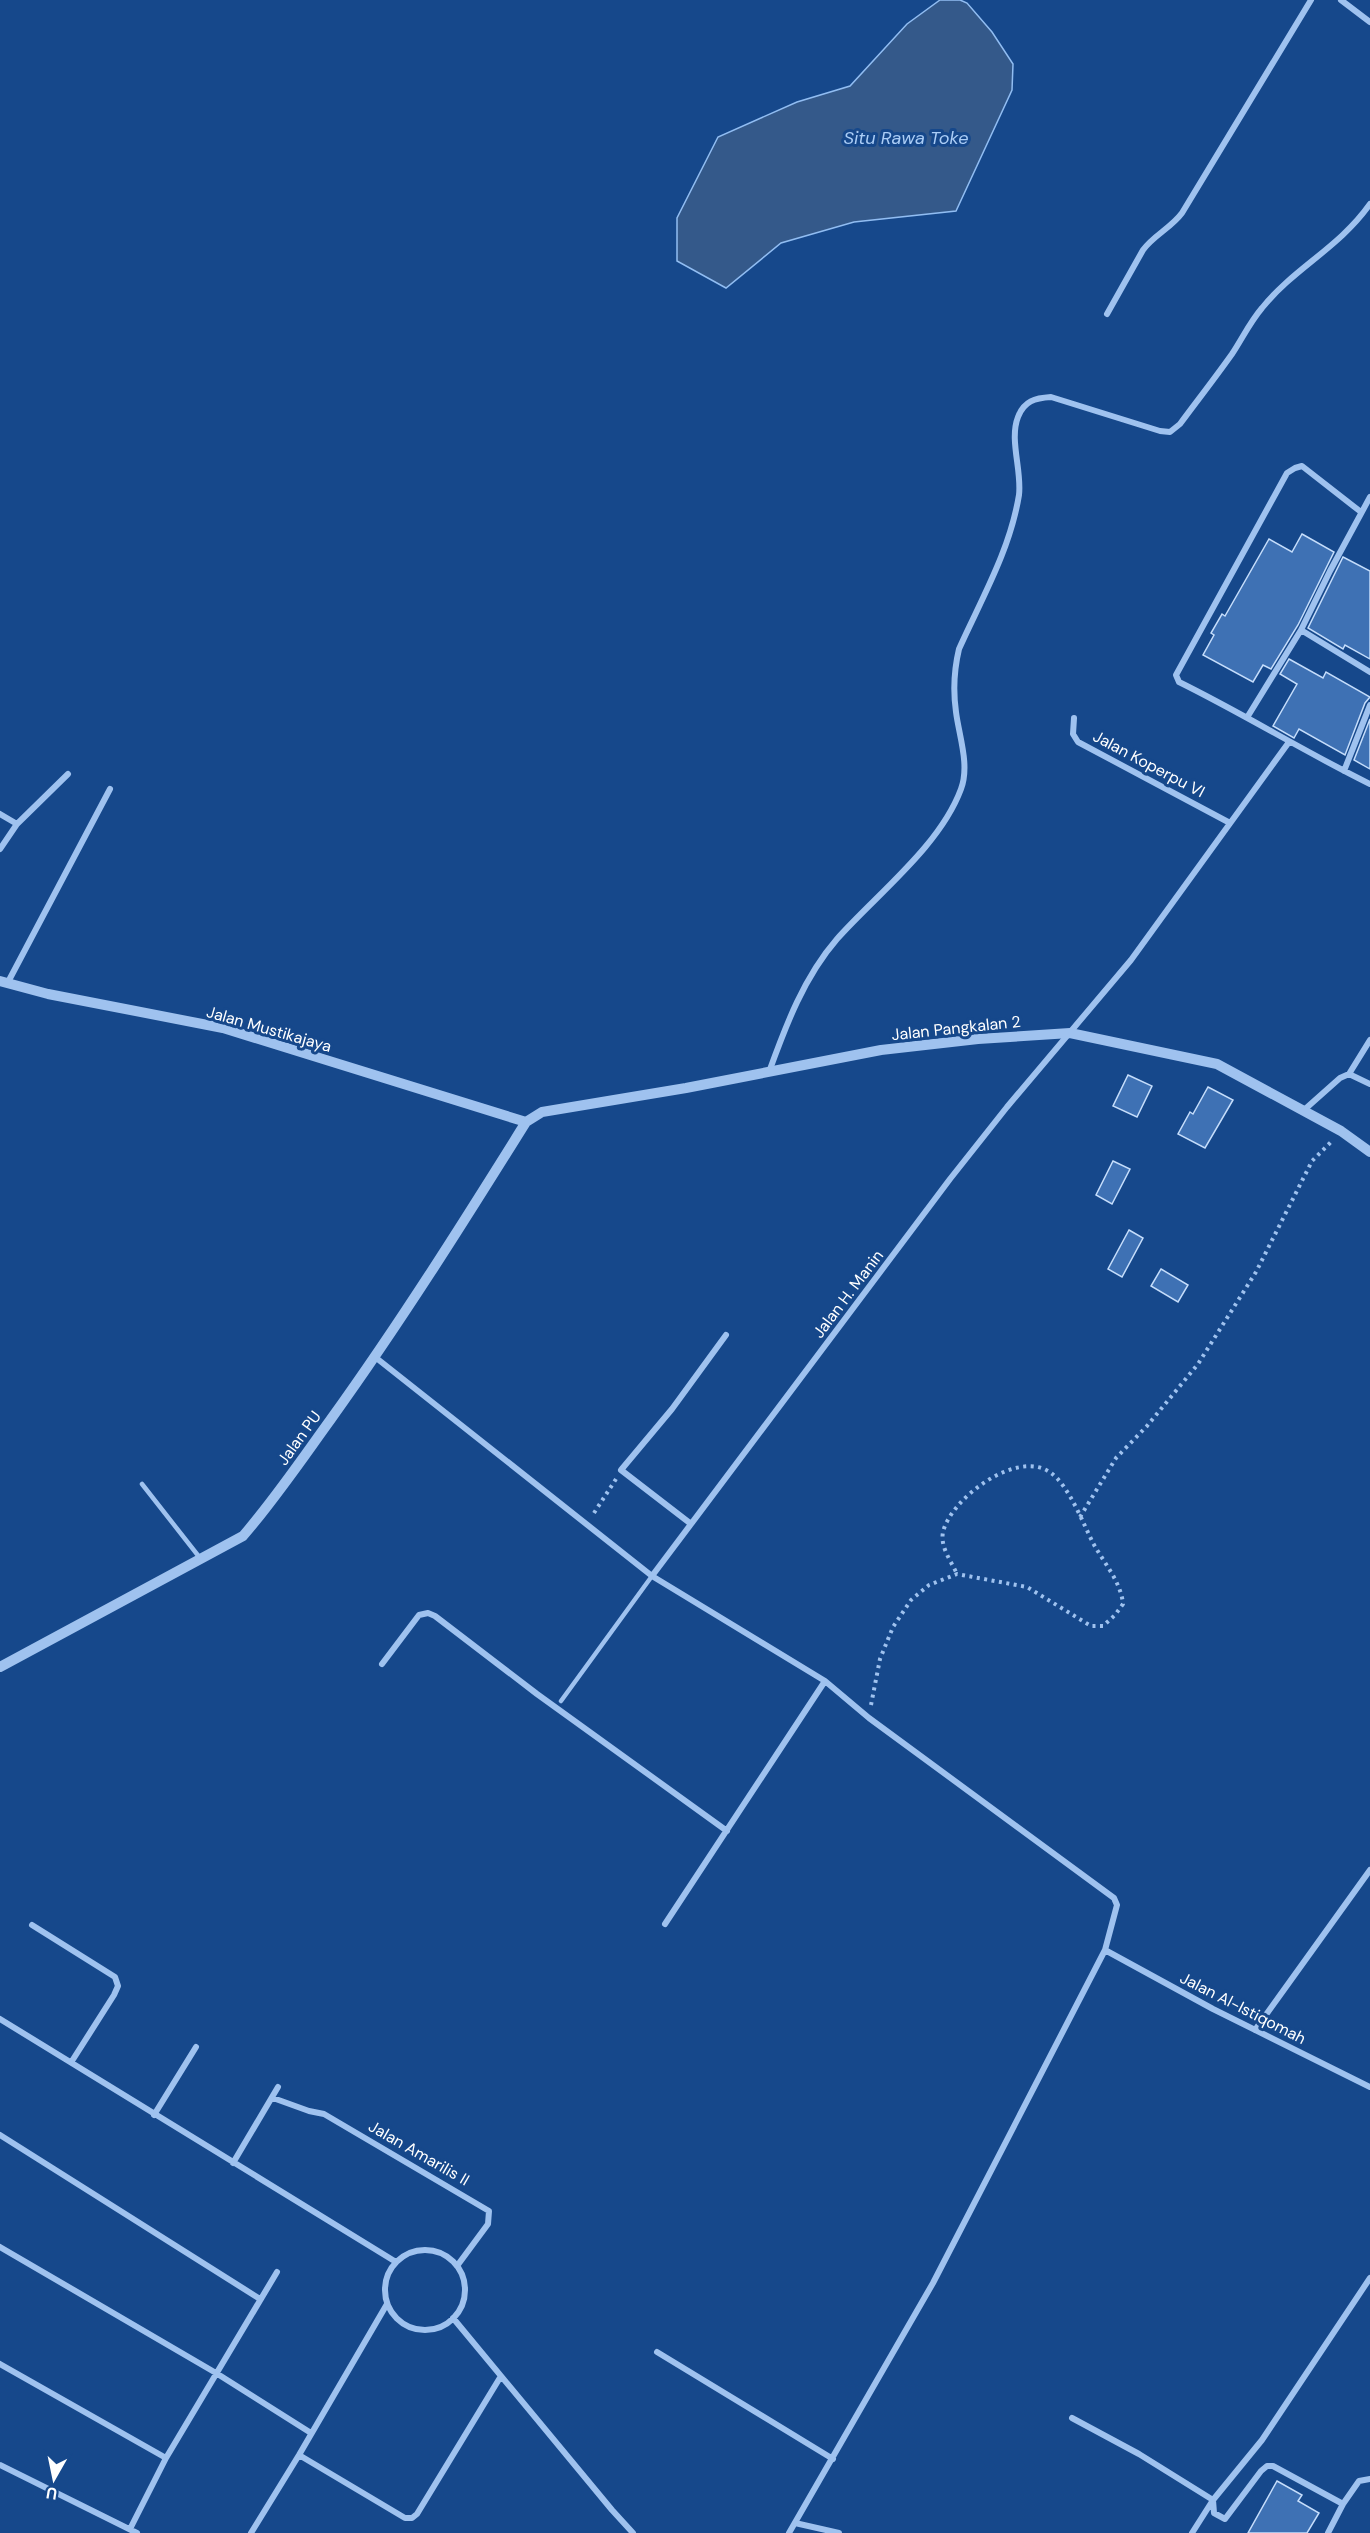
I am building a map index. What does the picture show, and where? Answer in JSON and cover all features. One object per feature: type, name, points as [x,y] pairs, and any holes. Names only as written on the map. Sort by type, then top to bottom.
[{"type":"street","points":[[1107,314],[1143,249],[1175,222],[1182,213],[1311,0]]},
{"type":"street","points":[[1344,1],[1370,22]]},
{"type":"street","points":[[769,1072],[790,1014],[831,948],[907,867],[933,835],[961,789],[964,774],[956,711],[955,668],[959,649],[1011,533],[1019,491],[1017,418],[1024,405],[1036,398],[1050,397],[1160,431],[1170,432],[1180,424],[1262,308],[1306,266],[1355,225],[1370,204]]},
{"type":"street","points":[[1361,512],[1302,466],[1287,473],[1258,530],[1214,603],[1176,675],[1177,679],[1248,716],[1289,742],[1370,784]]},
{"type":"street","points":[[1248,716],[1301,630],[1370,497]]},
{"type":"street","points":[[1301,630],[1370,672]]},
{"type":"street","points":[[1344,771],[1370,705]]},
{"type":"street","name":"Jalan Koperpu VI","points":[[1074,718],[1073,734],[1078,742],[1230,823]]},
{"type":"street","name":"Jalan H. Manin","points":[[652,1576],[950,1179],[1007,1107],[1131,960],[1289,742]]},
{"type":"street","points":[[0,849],[17,824],[68,774]]},
{"type":"street","points":[[4,982],[110,789]]},
{"type":"street","points":[[0,814],[17,824]]},
{"type":"street","name":"Jalan Mustikajaya","points":[[4,982],[224,1028],[526,1122]]},
{"type":"street","name":"Jalan Pangkalan 2","points":[[526,1122],[533,1116],[549,1110],[881,1050],[978,1039],[1070,1033],[1217,1064],[1341,1131],[1370,1152]]},
{"type":"street","points":[[1304,1110],[1340,1078],[1349,1074],[1370,1040]]},
{"type":"street","points":[[1349,1074],[1370,1084]]},
{"type":"street","name":"Jalan PU","points":[[0,1667],[243,1536],[267,1509],[375,1357],[441,1259],[526,1122]]},
{"type":"street","points":[[691,1524],[621,1470],[672,1409],[726,1335]]},
{"type":"street","points":[[375,1357],[652,1576],[825,1681],[869,1719],[1114,1898],[1116,1912],[1105,1950],[933,2283],[789,2533]]},
{"type":"street","points":[[382,1664],[419,1615],[428,1613],[435,1616],[537,1694],[727,1831]]},
{"type":"street","points":[[665,1924],[825,1681]]},
{"type":"street","points":[[1255,2030],[1370,1870]]},
{"type":"street","points":[[32,1924],[116,1977],[118,1986],[114,1995],[72,2061]]},
{"type":"street","name":"Jalan Al-Istiqomah","points":[[1105,1950],[1255,2030],[1370,2087]]},
{"type":"street","points":[[0,2019],[72,2061],[154,2115],[396,2262]]},
{"type":"street","points":[[154,2115],[196,2047]]},
{"type":"street","points":[[233,2163],[279,2087]]},
{"type":"street","name":"Jalan Amarilis II","points":[[273,2098],[324,2114],[489,2211],[488,2224],[457,2266]]},
{"type":"street","points":[[0,2135],[260,2299]]},
{"type":"street","points":[[0,2247],[216,2373],[311,2433]]},
{"type":"street","points":[[427,2250],[439,2252],[457,2266],[462,2276],[464,2299],[453,2318],[433,2329],[410,2327],[392,2314],[387,2304],[385,2281],[396,2262],[416,2251],[427,2250]]},
{"type":"street","points":[[0,2464],[134,2531],[166,2458],[277,2272]]},
{"type":"street","points":[[1192,2533],[1213,2500],[1262,2440],[1370,2278]]},
{"type":"street","points":[[251,2533],[387,2304]]},
{"type":"street","points":[[453,2318],[633,2533]]},
{"type":"street","points":[[657,2352],[833,2459]]},
{"type":"street","points":[[2,2365],[166,2458]]},
{"type":"street","points":[[299,2455],[405,2518],[412,2518],[417,2514],[501,2376]]},
{"type":"street","points":[[1072,2418],[1139,2454],[1213,2500]]},
{"type":"street","points":[[1213,2500],[1214,2513],[1225,2519],[1261,2472],[1267,2466],[1273,2466],[1343,2504]]},
{"type":"street","points":[[1329,2533],[1343,2504],[1359,2481],[1370,2479]]},
{"type":"street","points":[[795,2523],[839,2533]]},
{"type":"lane","points":[[142,1484],[200,1558]]},
{"type":"lane","points":[[561,1701],[652,1576]]},
{"type":"path","points":[[1080,1517],[1116,1458],[1147,1426],[1198,1364],[1256,1272],[1312,1161],[1341,1131]]},
{"type":"path","points":[[869,1719],[873,1686],[880,1659],[893,1627],[911,1600],[929,1585],[957,1574],[1027,1587],[1091,1626],[1103,1626],[1123,1604],[1122,1591],[1063,1486],[1051,1472],[1036,1467],[1017,1466],[999,1474],[971,1493],[948,1520],[943,1533],[944,1548],[957,1574]]},
{"type":"path","points":[[587,1524],[621,1470]]},
{"type":"water","name":"Situ Rawa Toke","points":[[940,0],[960,0],[967,3],[992,32],[1013,64],[1012,90],[956,211],[854,222],[781,243],[726,288],[677,261],[677,218],[718,137],[797,102],[850,86],[907,24]]},
{"type":"building","points":[[1302,534],[1334,552],[1298,625],[1271,669],[1263,665],[1253,682],[1203,655],[1214,635],[1211,633],[1222,614],[1225,616],[1269,539],[1292,552]]},
{"type":"building","points":[[1343,557],[1370,571],[1370,659],[1345,645],[1343,649],[1308,628]]},
{"type":"building","points":[[1289,659],[1323,678],[1326,672],[1370,697],[1365,703],[1345,755],[1299,729],[1294,738],[1273,726],[1297,684],[1280,674]]},
{"type":"building","points":[[1370,719],[1370,769],[1354,760]]},
{"type":"building","points":[[1128,1075],[1152,1086],[1137,1117],[1113,1106]]},
{"type":"building","points":[[1208,1087],[1233,1100],[1205,1148],[1178,1134],[1190,1112],[1193,1114]]},
{"type":"building","points":[[1113,1161],[1130,1169],[1112,1204],[1096,1195]]},
{"type":"building","points":[[1129,1230],[1143,1238],[1122,1277],[1108,1269]]},
{"type":"building","points":[[1161,1269],[1188,1285],[1178,1302],[1151,1286]]},
{"type":"building","points":[[1277,2481],[1302,2495],[1298,2501],[1319,2513],[1307,2533],[1248,2533]]}]
